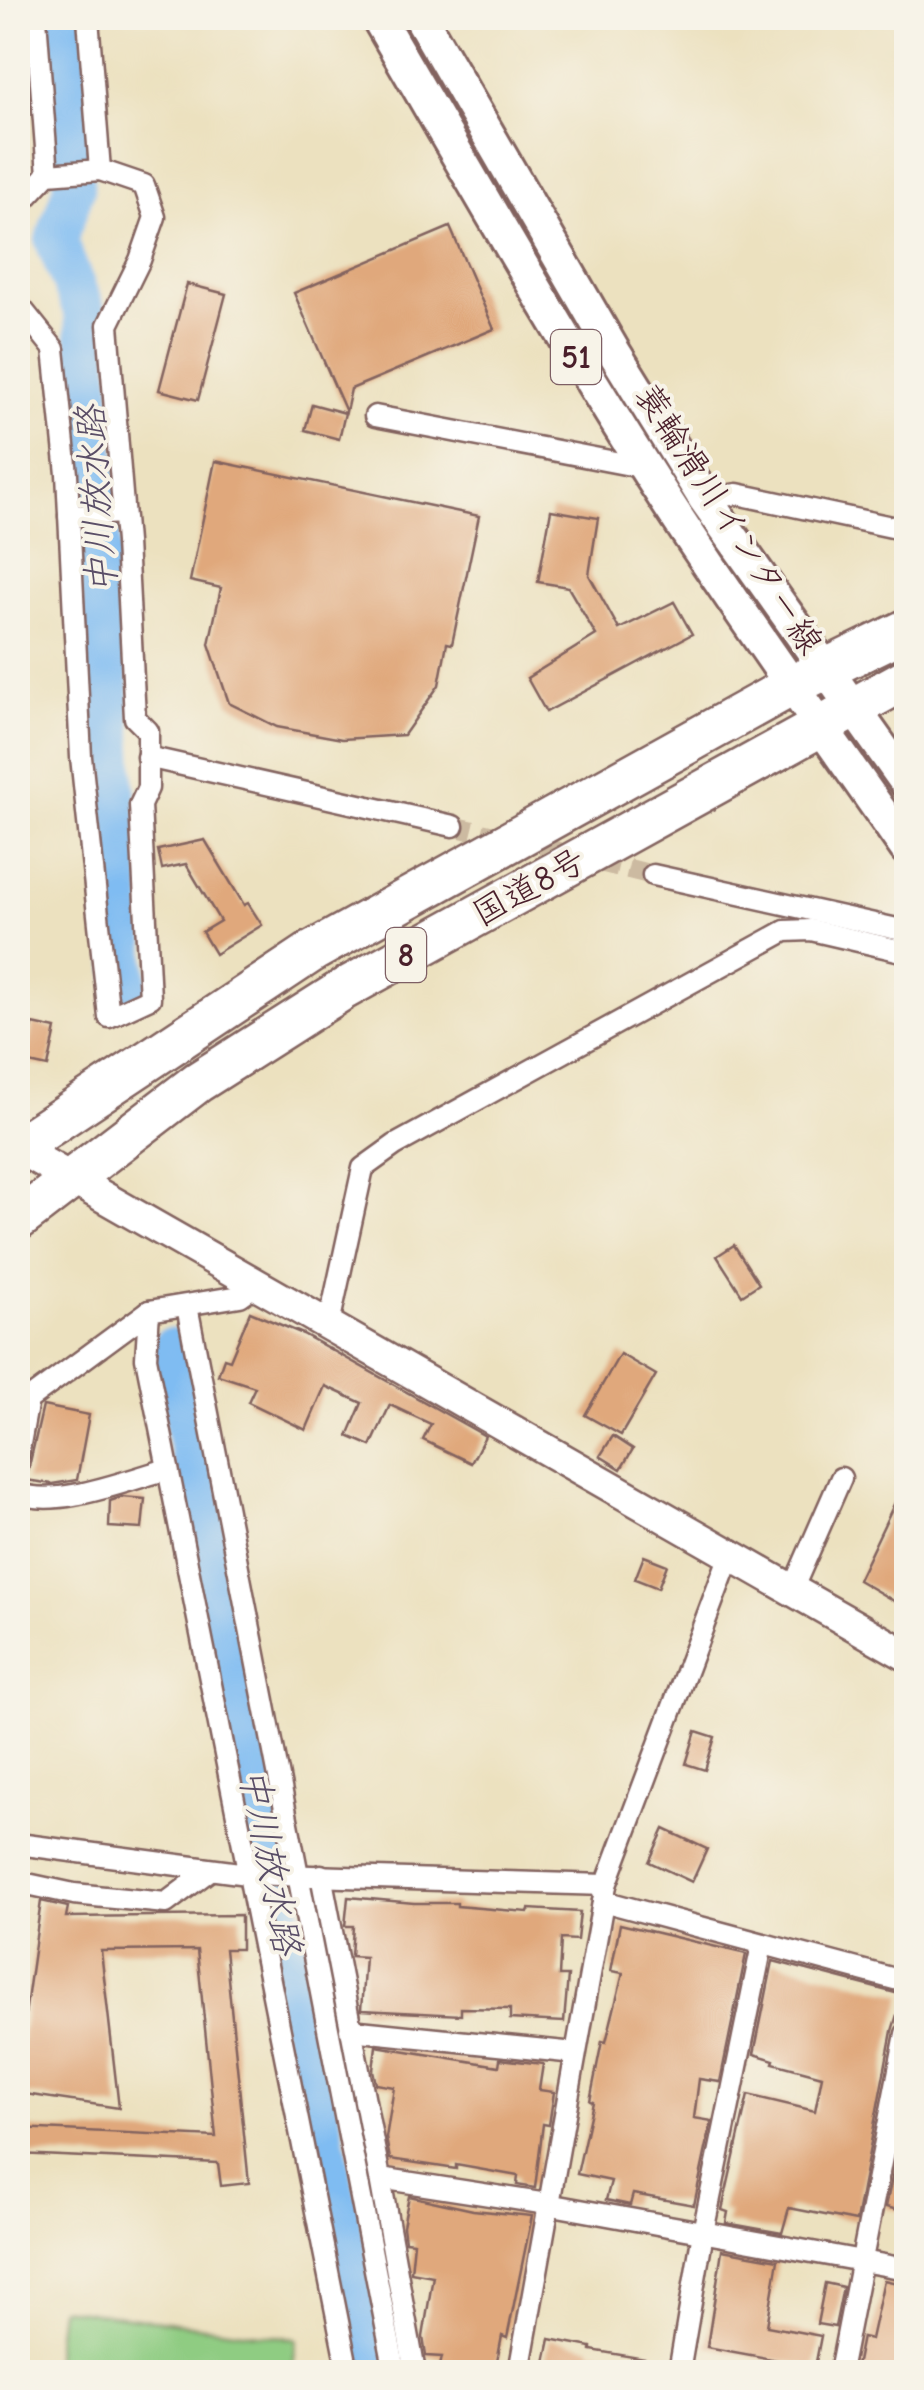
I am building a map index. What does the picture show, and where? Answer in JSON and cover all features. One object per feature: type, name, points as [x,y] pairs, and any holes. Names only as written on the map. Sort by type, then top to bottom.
[{"type":"highway","name":"国道8号","points":[[18,1148],[313,951],[809,678],[906,630]]},
{"type":"highway","name":"国道8号","points":[[18,1220],[198,1082],[344,989],[906,679]]},
{"type":"main road","name":"蓑輪滑川インター線","points":[[378,18],[646,468],[809,678]]},
{"type":"main road","name":"蓑輪滑川インター線","points":[[421,18],[614,352],[835,717],[906,848]]},
{"type":"main road","name":"蓑輪滑川インター線","points":[[835,717],[906,782]]},
{"type":"street","points":[[36,18],[48,174]]},
{"type":"street","points":[[88,18],[100,170]]},
{"type":"street","points":[[18,206],[48,174],[100,170],[144,184],[156,217],[108,325],[135,718],[148,731],[148,788],[140,805],[150,998],[109,1017],[81,756],[70,516],[54,349],[18,304]]},
{"type":"street","points":[[376,416],[646,468]]},
{"type":"street","points":[[705,500],[738,494],[906,530]]},
{"type":"street","points":[[70,516],[122,513]]},
{"type":"street","points":[[147,757],[453,826]]},
{"type":"street","points":[[654,875],[906,930]]},
{"type":"street","points":[[329,1324],[363,1168],[395,1146],[785,930],[811,930],[906,952]]},
{"type":"street","points":[[18,1148],[906,1655]]},
{"type":"street","points":[[18,1454],[28,1400],[149,1311],[240,1296],[258,1284]]},
{"type":"street","points":[[187,1306],[291,1874],[395,2372]]},
{"type":"street","points":[[149,1311],[146,1358],[252,1874],[348,2372]]},
{"type":"street","points":[[18,1493],[33,1500],[65,1496],[168,1469]]},
{"type":"street","points":[[792,1590],[841,1478]]},
{"type":"street","points":[[520,2372],[604,1893],[730,1555]]},
{"type":"street","points":[[18,1844],[252,1874],[604,1893],[762,1945],[906,1982]]},
{"type":"street","points":[[18,1882],[74,1894],[166,1904],[210,1870]]},
{"type":"street","points":[[321,1875],[415,2372]]},
{"type":"street","points":[[680,2372],[762,1945]]},
{"type":"street","points":[[350,2030],[575,2053]]},
{"type":"street","points":[[840,2372],[906,2034]]},
{"type":"street","points":[[380,2178],[548,2204],[906,2269]]},
{"type":"green space","points":[[60,2308],[297,2339],[292,2372],[53,2372]]},
{"type":"building","points":[[450,227],[494,329],[351,389],[346,412],[294,293]]},
{"type":"building","points":[[187,284],[226,294],[198,400],[159,390]]},
{"type":"building","points":[[312,404],[345,413],[339,439],[305,430]]},
{"type":"building","points":[[215,461],[479,516],[452,644],[447,643],[439,685],[404,735],[342,739],[277,727],[229,703],[209,644],[221,588],[190,581]]},
{"type":"building","points":[[551,510],[598,518],[589,575],[619,629],[674,602],[692,634],[546,712],[527,678],[596,635],[568,587],[538,582]]},
{"type":"building","points":[[205,840],[244,905],[248,903],[262,925],[215,954],[202,932],[220,921],[186,864],[162,869],[158,850]]},
{"type":"building","points":[[33,1024],[56,1029],[48,1067],[25,1062]]},
{"type":"building","points":[[734,1245],[759,1284],[742,1295],[717,1256]]},
{"type":"building","points":[[250,1312],[303,1334],[485,1436],[471,1463],[423,1440],[431,1424],[390,1405],[371,1446],[348,1436],[362,1403],[325,1386],[306,1430],[248,1402],[255,1387],[218,1375],[224,1358],[230,1360]]},
{"type":"building","points":[[620,1354],[656,1375],[621,1435],[585,1415]]},
{"type":"building","points":[[43,1406],[89,1415],[77,1480],[52,1484],[26,1480]]},
{"type":"building","points":[[613,1436],[633,1449],[621,1469],[600,1456]]},
{"type":"building","points":[[906,1479],[906,1608],[858,1580]]},
{"type":"building","points":[[122,1497],[145,1499],[142,1529],[109,1527],[110,1501]]},
{"type":"building","points":[[644,1556],[667,1565],[658,1588],[635,1579]]},
{"type":"building","points":[[696,1731],[715,1737],[705,1770],[686,1764]]},
{"type":"building","points":[[664,1829],[707,1849],[692,1882],[649,1862]]},
{"type":"building","points":[[348,1897],[457,1903],[528,1912],[580,1912],[577,1940],[561,1939],[559,1976],[568,1976],[564,2022],[510,2019],[510,2009],[461,2008],[461,2015],[361,2010],[365,1957],[351,1956],[353,1926],[345,1926]]},
{"type":"building","points":[[41,1901],[68,1907],[66,1917],[241,1915],[241,1949],[225,1949],[249,2183],[221,2186],[218,2163],[18,2154],[18,2128],[216,2137],[197,1950],[101,1951],[119,2108],[18,2093],[18,2065]]},
{"type":"building","points":[[620,1924],[746,1954],[720,2082],[699,2079],[694,2118],[712,2121],[694,2205],[633,2194],[630,2205],[606,2200],[611,2181],[577,2174],[602,2041],[606,2042],[623,1973],[611,1971]]},
{"type":"building","points":[[773,1961],[903,1995],[892,2031],[856,2221],[789,2208],[782,2233],[726,2223],[728,2212],[722,2210],[748,2095],[815,2111],[822,2076],[754,2054]]},
{"type":"building","points":[[376,2046],[499,2066],[500,2059],[543,2064],[539,2090],[554,2092],[549,2125],[543,2124],[535,2188],[517,2185],[518,2176],[390,2159],[386,2138],[394,2087],[376,2084]]},
{"type":"building","points":[[894,2168],[906,2170],[906,2212],[886,2207]]},
{"type":"building","points":[[409,2196],[473,2210],[532,2216],[507,2338],[502,2336],[495,2372],[440,2366],[442,2357],[426,2356],[423,2337],[433,2276],[411,2272],[414,2242],[405,2241],[403,2226]]},
{"type":"building","points":[[722,2250],[778,2260],[767,2326],[821,2336],[815,2367],[707,2347]]},
{"type":"building","points":[[884,2280],[906,2285],[906,2372],[855,2372],[862,2337],[871,2339]]},
{"type":"building","points":[[825,2283],[843,2287],[835,2327],[817,2324]]},
{"type":"building","points":[[550,2339],[663,2362],[662,2372],[543,2372]]},
{"type":"waterway","name":"中川放水路","points":[[63,18],[74,188],[56,241],[85,313],[127,991]]},
{"type":"waterway","name":"中川放水路","points":[[171,1349],[369,2372]]},
{"type":"tunnel","points":[[453,826],[653,875]]}]
